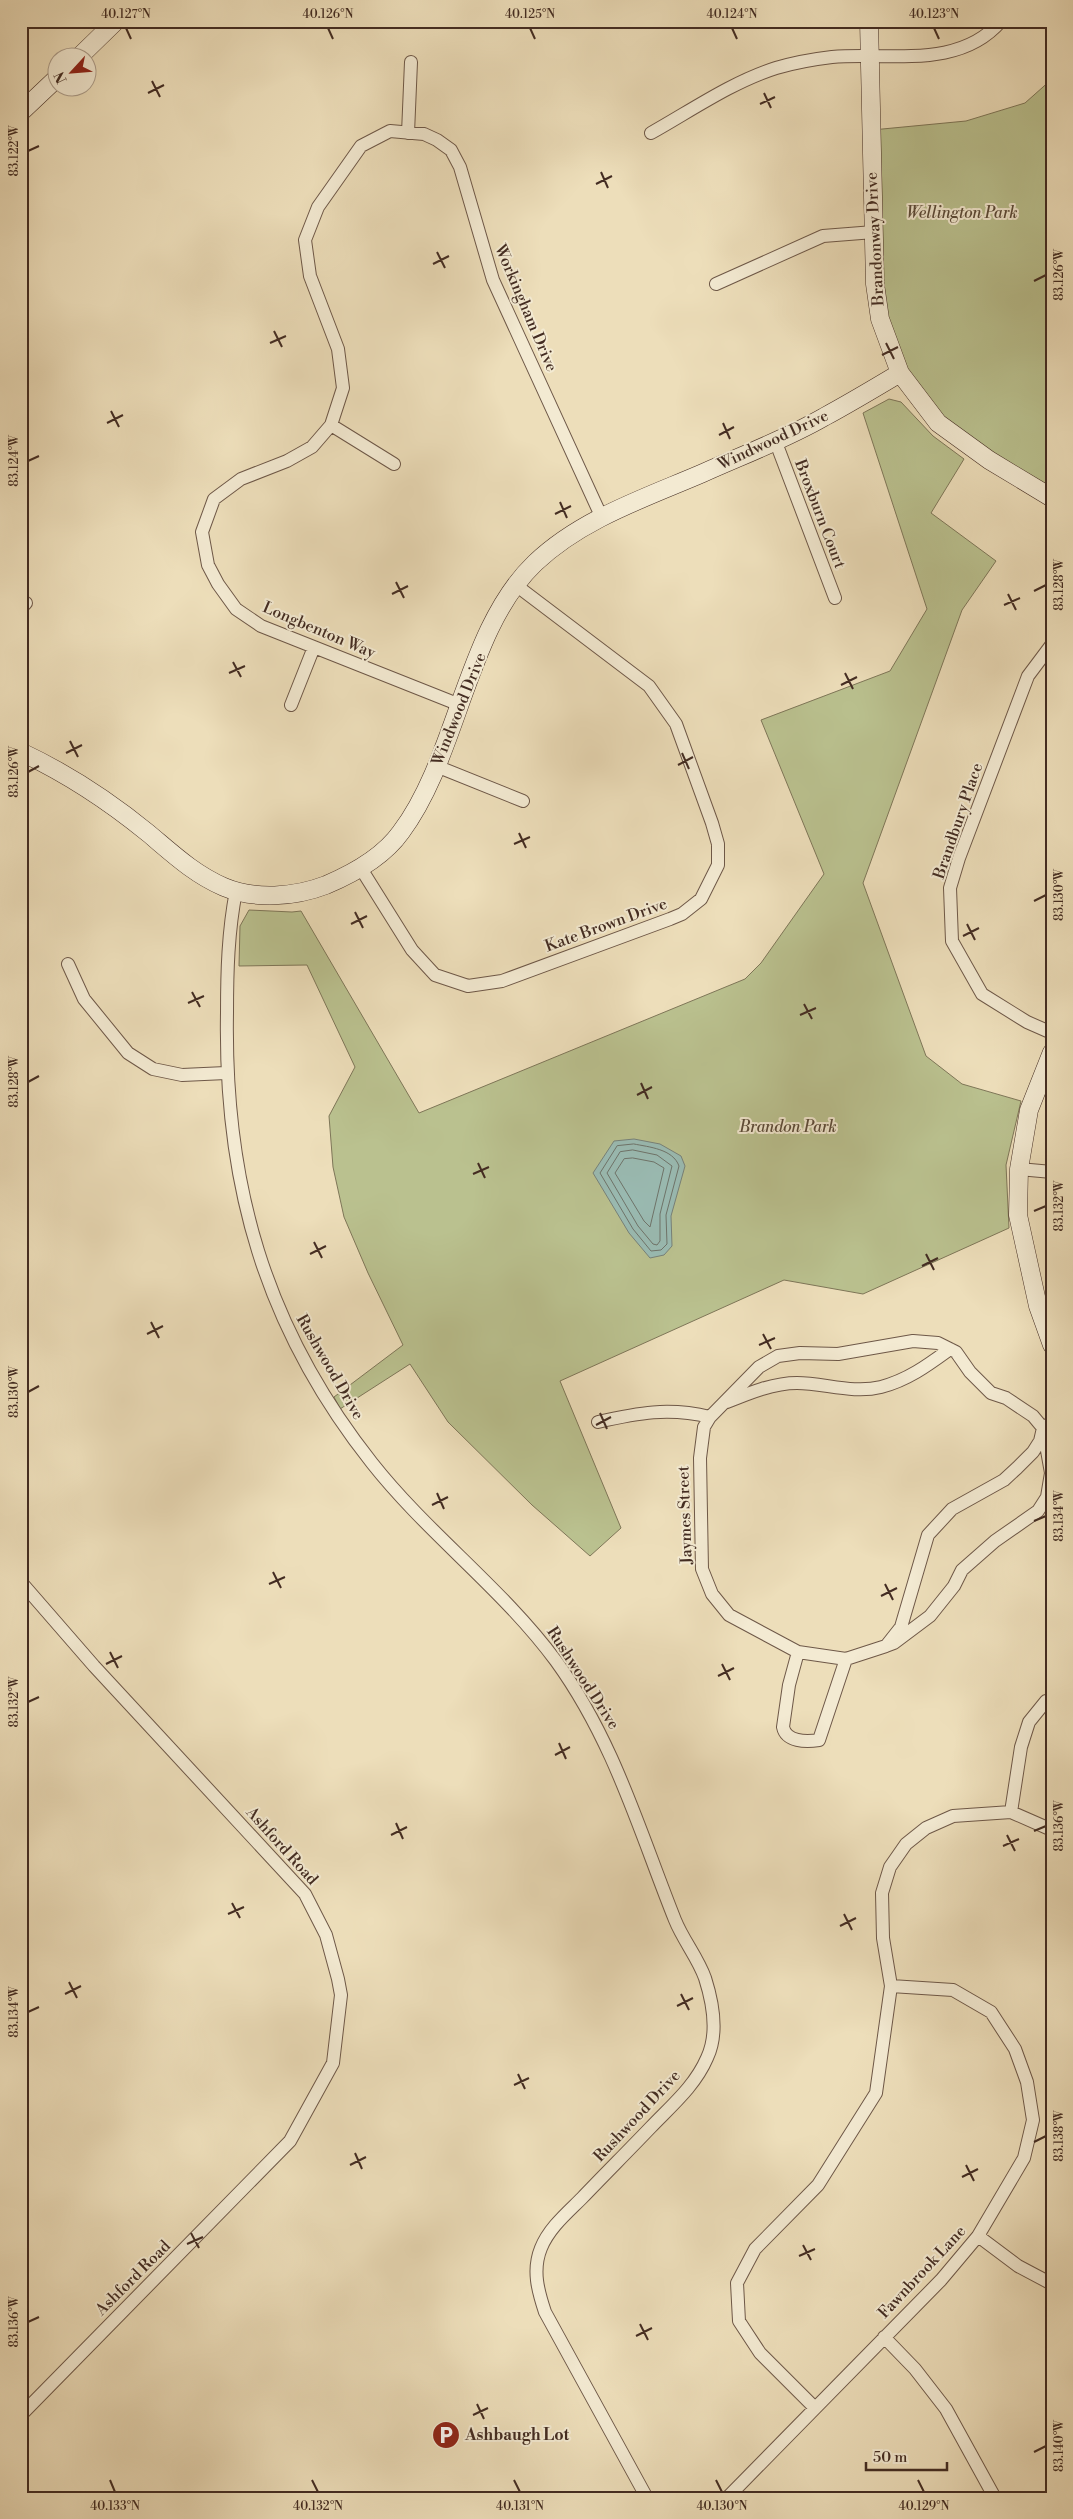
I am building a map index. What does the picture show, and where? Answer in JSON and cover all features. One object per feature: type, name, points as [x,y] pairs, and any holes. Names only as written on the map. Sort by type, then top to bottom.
[{"type":"street","points":[[88,48],[116,21]]},
{"type":"street","name":"Brandonway Drive","points":[[870,21],[875,284],[880,319],[900,373],[938,423],[989,460],[1052,498]]},
{"type":"street","points":[[651,133],[738,83],[777,68],[831,57],[931,56],[967,48],[1001,21]]},
{"type":"street","points":[[408,132],[411,62]]},
{"type":"street","points":[[21,112],[48,86]]},
{"type":"street","name":"Longbenton Way","points":[[408,132],[390,131],[361,146],[318,207],[305,240],[310,276],[338,349],[343,388],[331,425],[312,447],[288,461],[241,479],[214,500],[202,532],[208,565],[218,584],[236,609],[261,626],[460,705]]},
{"type":"street","name":"Workingham Drive","points":[[408,132],[424,134],[437,140],[451,150],[460,167],[493,280],[602,518]]},
{"type":"street","points":[[716,284],[824,236],[874,232]]},
{"type":"street","name":"Windwood Drive","points":[[21,752],[53,768],[113,807],[197,873],[236,891],[279,895],[310,891],[336,881],[381,852],[401,833],[428,788],[486,640],[516,586],[533,565],[582,527],[822,419],[900,373]]},
{"type":"street","points":[[331,425],[394,464]]},
{"type":"street","name":"Broxburn Court","points":[[775,440],[835,598]]},
{"type":"street","name":"Kate Brown Drive","points":[[360,867],[412,950],[435,975],[468,986],[502,980],[670,920],[682,914],[701,899],[718,865],[718,844],[676,724],[649,686],[516,586]]},
{"type":"street","name":"Brandbury Place","points":[[1052,644],[1028,676],[958,858],[950,888],[952,941],[982,994],[1027,1022],[1052,1033]]},
{"type":"street","points":[[291,705],[314,647]]},
{"type":"street","points":[[436,766],[523,801]]},
{"type":"street","name":"Rushwood Drive","points":[[236,891],[228,942],[226,1073],[234,1158],[245,1206],[270,1287],[304,1360],[344,1425],[374,1465],[402,1497],[512,1607],[559,1665],[583,1702],[614,1760],[677,1926],[704,1974],[715,2014],[709,2056],[687,2091],[556,2223],[540,2250],[536,2281],[545,2312],[647,2498]]},
{"type":"street","points":[[68,964],[84,999],[128,1053],[153,1069],[182,1075],[226,1073]]},
{"type":"street","points":[[1052,1052],[1029,1110],[1019,1169],[1018,1215],[1038,1306],[1052,1345]]},
{"type":"street","points":[[1019,1169],[1052,1172]]},
{"type":"street","name":"Jaymes Street","points":[[723,1403],[762,1389],[797,1383],[834,1388],[878,1388],[910,1377],[950,1349],[938,1343],[913,1341],[838,1354],[800,1352],[778,1356],[759,1367],[723,1403],[704,1426],[700,1458],[702,1569],[712,1594],[729,1615],[798,1652],[846,1659]]},
{"type":"street","points":[[950,1349],[991,1393],[1006,1398],[1047,1425]]},
{"type":"street","points":[[598,1422],[646,1411],[692,1413],[710,1418]]},
{"type":"street","points":[[886,1646],[900,1627],[928,1535],[952,1508],[1004,1480],[1017,1468],[1036,1446],[1047,1425]]},
{"type":"street","points":[[798,1652],[790,1678],[783,1727],[784,1732],[793,1739],[819,1740],[846,1659],[894,1643],[930,1616],[954,1586],[962,1570],[995,1541],[1038,1511],[1047,1497],[1051,1473],[1047,1425]]},
{"type":"street","name":"Ashford Road","points":[[21,1582],[94,1666],[305,1894],[319,1919],[332,1950],[341,1995],[333,2063],[290,2141],[21,2415]]},
{"type":"street","points":[[1011,1812],[1021,1747],[1029,1722],[1046,1701]]},
{"type":"street","points":[[815,2408],[760,2353],[739,2322],[737,2283],[754,2249],[818,2185],[876,2093],[891,1986],[883,1938],[882,1893],[890,1867],[906,1844],[926,1828],[953,1816],[1011,1812],[1052,1830]]},
{"type":"street","name":"Fawnbrook Lane","points":[[727,2498],[941,2280],[978,2236],[1024,2158],[1033,2120],[1027,2082],[1015,2049],[991,2012],[953,1990],[891,1986]]},
{"type":"street","points":[[978,2236],[1018,2266],[1052,2284]]},
{"type":"street","points":[[884,2338],[915,2369],[946,2409],[995,2498]]},
{"type":"green space","name":"Wellington Park","points":[[1052,79],[1052,499],[938,423],[880,319],[872,130],[966,121],[1025,103]]},
{"type":"green space","name":"Brandon Park","points":[[889,399],[901,402],[933,436],[964,459],[931,513],[996,561],[962,610],[863,883],[926,1056],[962,1084],[1021,1101],[1006,1165],[1009,1228],[863,1294],[784,1280],[560,1381],[621,1528],[590,1556],[532,1505],[448,1422],[410,1364],[340,1409],[334,1397],[403,1345],[368,1273],[344,1217],[333,1167],[329,1116],[355,1067],[307,965],[239,966],[240,926],[249,910],[301,911],[419,1113],[745,979],[761,963],[824,874],[761,720],[890,671],[927,609],[863,413]]},
{"type":"water","points":[[634,1139],[660,1144],[681,1156],[685,1166],[671,1216],[672,1246],[664,1255],[650,1258],[629,1233],[593,1173],[614,1141]]},
{"type":"place","name":"Ashbaugh Lot","points":[[446,2435]]}]
